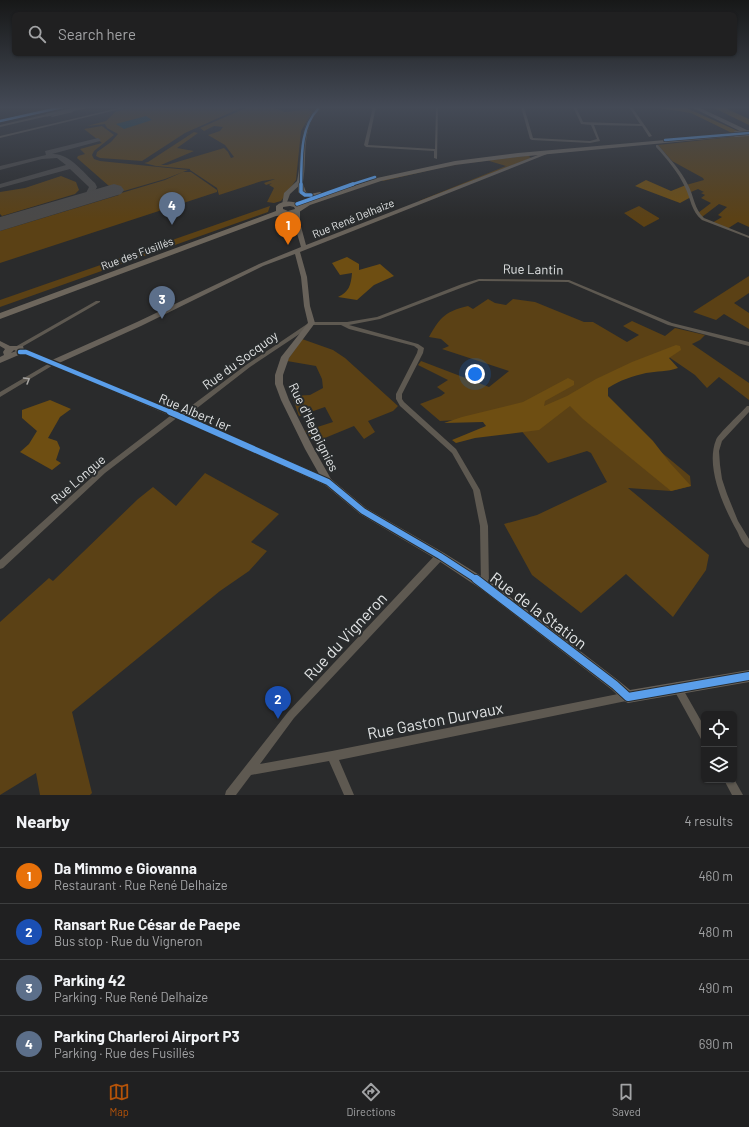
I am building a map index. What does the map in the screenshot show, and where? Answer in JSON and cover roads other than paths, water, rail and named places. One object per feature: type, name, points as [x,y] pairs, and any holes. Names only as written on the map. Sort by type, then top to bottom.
[{"type":"highway","points":[[300,182],[301,192],[305,195],[314,195],[378,177],[453,161],[485,156],[631,144]]},
{"type":"highway","points":[[283,210],[296,209],[354,186],[405,172],[487,158],[634,144]]},
{"type":"highway","points":[[649,144],[657,146]]},
{"type":"highway","points":[[424,166],[431,163],[436,158],[445,161],[453,161]]},
{"type":"highway","points":[[296,209],[337,189]]},
{"type":"highway","name":"Rue des Fusillés","points":[[0,312],[283,210]]},
{"type":"highway","name":"Rue des Fusillés","points":[[0,316],[283,210]]},
{"type":"main road","points":[[283,210],[288,191],[300,182],[304,144]]},
{"type":"main road","points":[[286,195],[296,209]]},
{"type":"street","points":[[366,144],[367,146],[436,150]]},
{"type":"street","points":[[436,144],[436,158]]},
{"type":"street","points":[[657,146],[674,164],[687,187],[695,211],[698,215],[708,221],[749,237]]},
{"type":"street","name":"Rue René Delhaize","points":[[53,363],[59,358],[138,324],[251,270],[547,153]]},
{"type":"street","points":[[296,209],[304,248]]},
{"type":"street","points":[[297,251],[305,281],[307,306],[312,323]]},
{"type":"street","name":"Rue Lantin","points":[[312,323],[343,324],[389,315],[475,281],[560,280],[569,281],[584,286],[676,326],[749,344]]},
{"type":"street","points":[[0,360],[51,327],[98,302]]},
{"type":"street","name":"Rue du Socquoy","points":[[179,416],[248,366],[312,323]]},
{"type":"street","name":"Rue d'Heppignies","points":[[312,323],[285,357],[279,374],[279,384],[285,400],[309,449],[328,482]]},
{"type":"street","points":[[343,324],[351,328],[416,345],[421,348],[420,353],[399,394],[399,399],[402,404],[454,451],[476,490],[484,526],[485,585]]},
{"type":"street","name":"Rue Albert Ier","points":[[0,342],[14,351],[26,352],[53,363],[179,416],[328,482]]},
{"type":"street","points":[[0,395],[53,363]]},
{"type":"street","points":[[749,408],[719,440],[716,457],[729,511],[739,531],[749,545]]},
{"type":"street","name":"Rue Longue","points":[[0,565],[98,476],[179,416]]},
{"type":"street","name":"Rue de la Station","points":[[328,482],[363,511],[440,556],[485,585],[615,685],[628,697]]},
{"type":"street","name":"Rue du Vigneron","points":[[230,795],[291,715],[440,556]]},
{"type":"street","points":[[628,697],[749,676]]},
{"type":"street","points":[[677,688],[701,731]]},
{"type":"street","name":"Rue Gaston Durvaux","points":[[248,771],[332,756],[628,697]]},
{"type":"street","points":[[332,756],[349,795]]},
{"type":"street","points":[[731,783],[738,795]]},
{"type":"place","name":"Parking Charleroi Airport P3","points":[[172,225]]},
{"type":"place","name":"Da Mimmo e Giovanna","points":[[288,245]]},
{"type":"place","name":"Parking 42","points":[[162,319]]},
{"type":"place","name":"Ransart Rue César de Paepe","points":[[278,719]]}]
